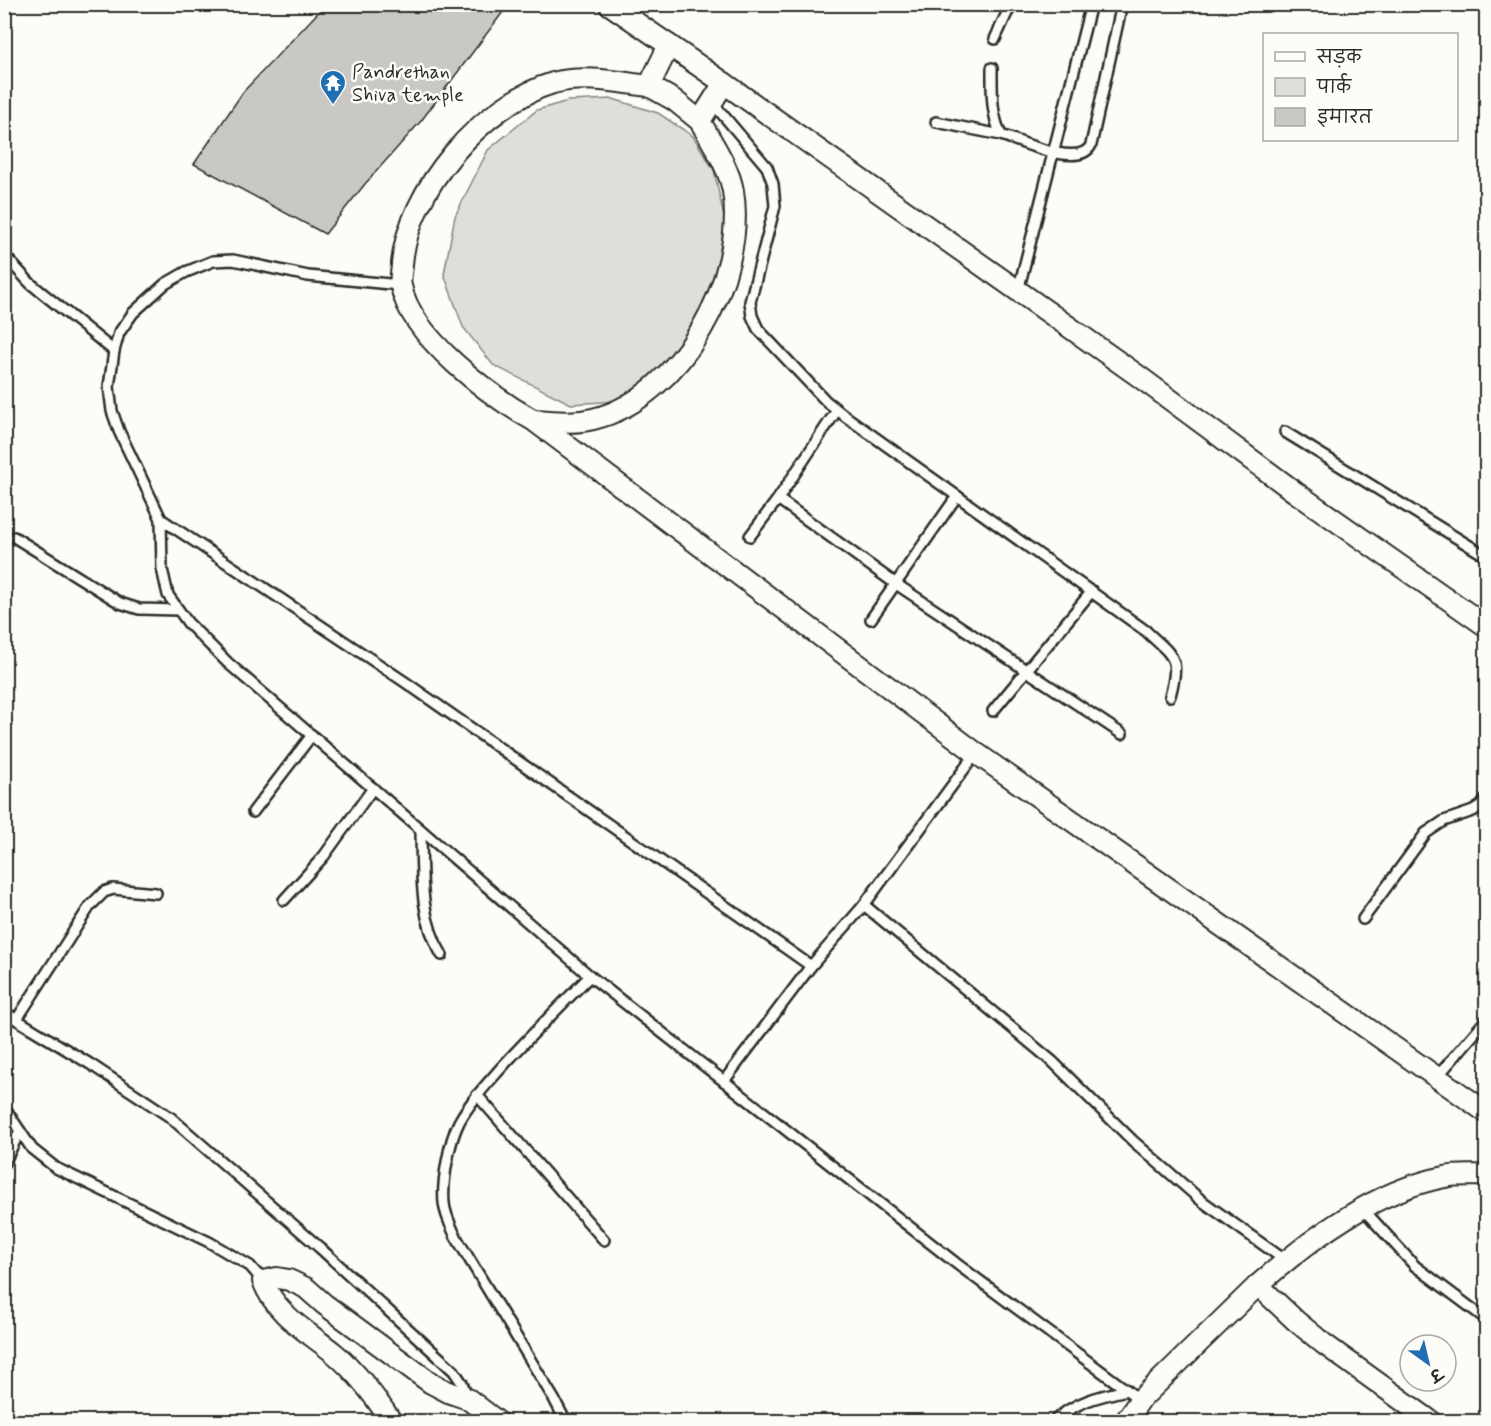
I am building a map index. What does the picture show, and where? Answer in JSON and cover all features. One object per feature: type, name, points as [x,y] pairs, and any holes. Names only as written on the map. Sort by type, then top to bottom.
[{"type":"street","points":[[609,4],[1137,375],[1295,492],[1486,626]]},
{"type":"street","points":[[649,86],[669,45]]},
{"type":"street","points":[[533,420],[572,423],[594,419],[616,411],[653,388],[692,345],[722,289],[734,243],[733,192],[727,171],[700,121],[674,100],[649,86],[595,79],[555,83],[504,107],[472,134],[445,164],[425,194],[403,251],[400,285],[410,309],[426,335],[488,391],[533,420],[976,753],[1486,1112]]},
{"type":"street","points":[[700,121],[724,83]]},
{"type":"street","points":[[1125,1422],[1133,1395],[1286,1261],[1328,1229],[1362,1208],[1417,1184],[1446,1176],[1486,1175]]},
{"type":"street","points":[[392,1422],[375,1397],[347,1366],[274,1303],[263,1281],[277,1278],[297,1283],[431,1383],[468,1400],[498,1422]]},
{"type":"street","points":[[1258,1285],[1324,1344],[1432,1422]]},
{"type":"lane","points":[[995,39],[1007,13],[1014,4]]},
{"type":"lane","points":[[1018,291],[1091,4]]},
{"type":"lane","points":[[936,122],[1001,135],[1053,153],[1083,154],[1091,145],[1122,4]]},
{"type":"lane","points":[[992,68],[992,105],[1001,135]]},
{"type":"lane","points":[[712,102],[767,167],[773,184],[775,206],[750,302],[752,316],[758,329],[837,410],[1146,631],[1170,654],[1175,663],[1176,673],[1170,696]]},
{"type":"lane","points":[[4,255],[30,283],[114,351]]},
{"type":"lane","points":[[400,285],[308,276],[233,260],[213,261],[165,284],[133,313],[119,333],[109,387],[112,411],[119,430],[161,519],[162,569],[168,595],[188,623],[228,663],[590,976],[957,1264],[1133,1395]]},
{"type":"lane","points":[[750,536],[778,500],[837,410]]},
{"type":"lane","points":[[1285,432],[1486,556]]},
{"type":"lane","points":[[872,619],[957,496]]},
{"type":"lane","points":[[778,500],[896,584],[1122,734]]},
{"type":"lane","points":[[161,519],[405,682],[811,966]]},
{"type":"lane","points":[[14,537],[120,603],[139,609],[178,610]]},
{"type":"lane","points":[[993,711],[1092,591]]},
{"type":"lane","points":[[253,812],[312,735]]},
{"type":"lane","points":[[724,1081],[811,966],[864,905],[976,753]]},
{"type":"lane","points":[[284,900],[335,842],[373,788]]},
{"type":"lane","points":[[1362,919],[1426,833],[1444,820],[1473,811],[1486,799]]},
{"type":"lane","points":[[421,830],[424,904],[428,928],[442,955]]},
{"type":"lane","points":[[16,1020],[90,906],[104,892],[113,890],[156,893]]},
{"type":"lane","points":[[864,905],[1053,1062],[1133,1141],[1202,1201],[1286,1261]]},
{"type":"lane","points":[[566,1422],[474,1269],[448,1220],[444,1203],[445,1180],[450,1147],[459,1123],[477,1095],[516,1051],[590,976]]},
{"type":"lane","points":[[4,1012],[90,1064],[170,1117],[320,1248],[454,1371],[462,1383],[468,1400]]},
{"type":"lane","points":[[1437,1077],[1486,1020]]},
{"type":"lane","points":[[477,1095],[603,1240]]},
{"type":"lane","points":[[4,1107],[32,1149],[56,1168],[209,1242],[250,1266],[263,1281]]},
{"type":"lane","points":[[4,1163],[20,1131]]},
{"type":"lane","points":[[1362,1208],[1415,1266],[1486,1319]]},
{"type":"lane","points":[[1053,1422],[1065,1411],[1078,1404],[1133,1395]]},
{"type":"green space","points":[[613,99],[658,113],[693,136],[714,170],[728,236],[699,326],[673,362],[620,401],[571,404],[493,365],[463,327],[444,274],[455,216],[488,150],[537,110],[568,101]]},
{"type":"building","name":"Pandrethan Shiva temple","points":[[326,4],[509,4],[421,121],[365,184],[325,234],[194,164],[243,92]]},
{"type":"place","name":"Pandrethan Shiva temple","points":[[333,106]]}]
